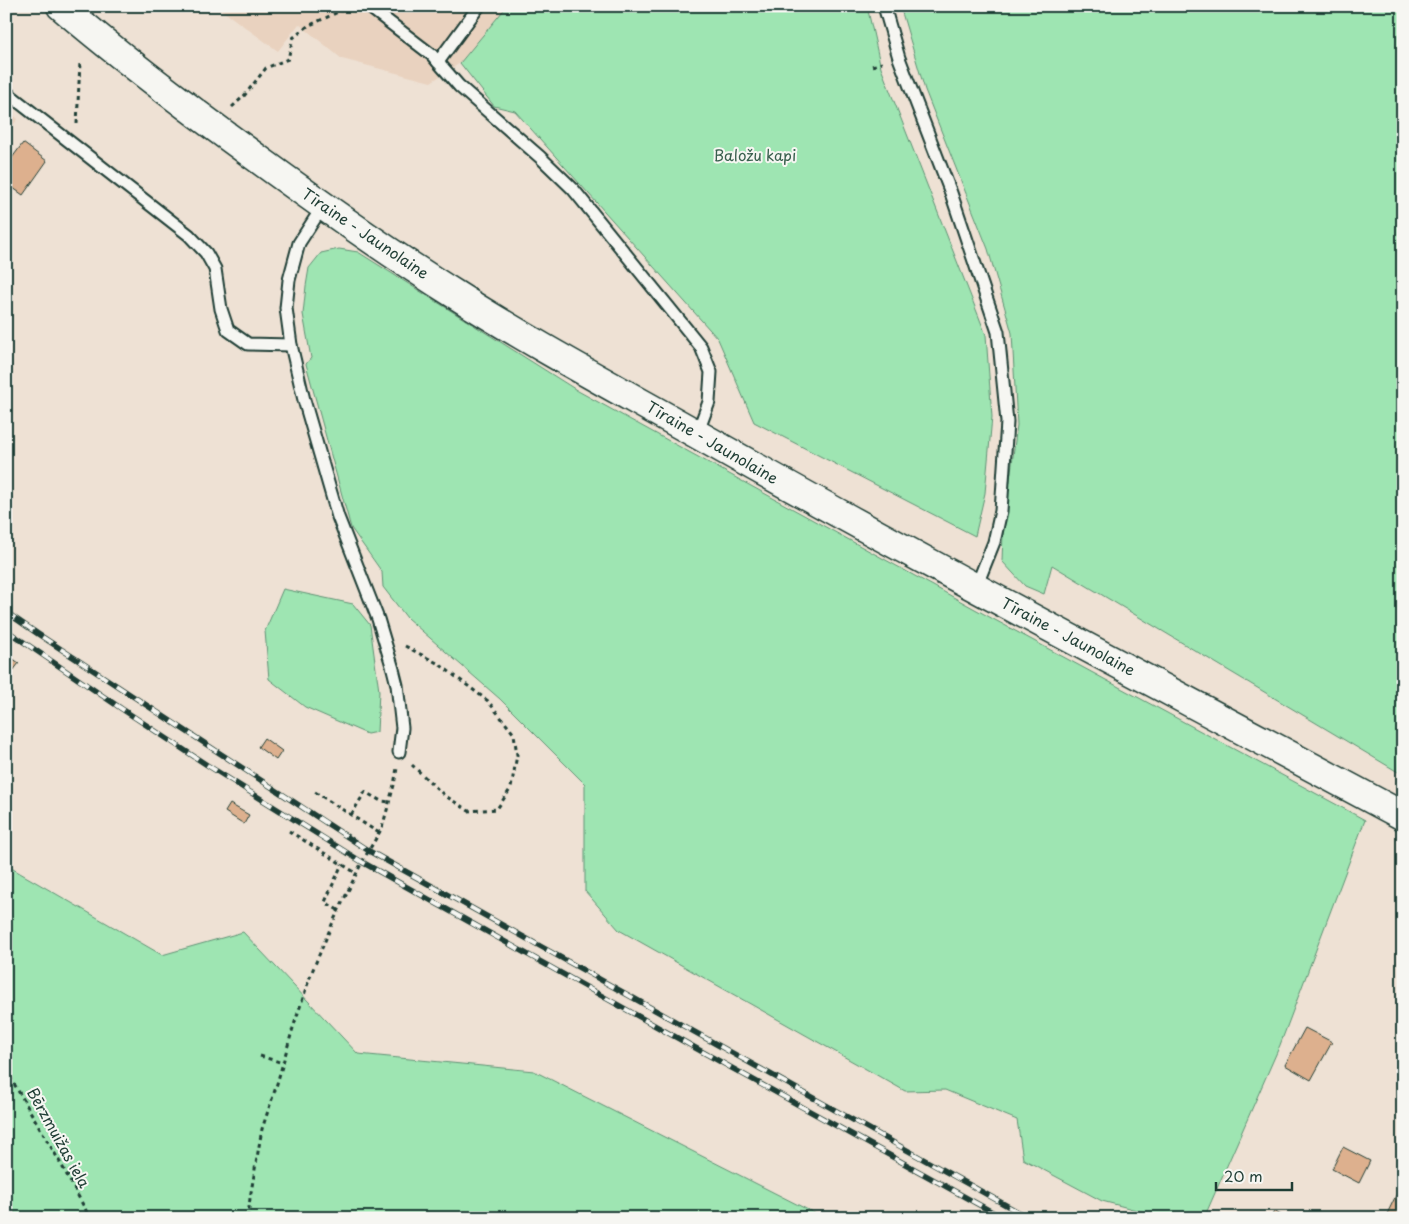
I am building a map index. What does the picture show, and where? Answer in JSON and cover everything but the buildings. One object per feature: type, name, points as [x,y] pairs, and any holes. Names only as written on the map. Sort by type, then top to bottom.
[{"type":"main road","name":"Tīraine - Jaunolaine","points":[[61,6],[158,85],[211,125],[323,206],[454,294],[519,333],[784,483],[976,588],[1403,816]]},
{"type":"lane","points":[[368,6],[432,55],[459,86],[540,157],[573,189],[701,347],[710,372],[709,402],[697,434]]},
{"type":"lane","points":[[438,62],[479,6]]},
{"type":"lane","points":[[884,6],[899,58],[951,193],[998,332],[1007,422],[1001,511],[994,542],[976,588]]},
{"type":"lane","points":[[6,92],[189,236],[206,253],[215,269],[221,309],[228,330],[248,344],[291,344]]},
{"type":"lane","points":[[323,206],[298,243],[289,280],[286,308],[291,344],[304,400],[338,517],[383,634],[397,685],[402,728],[399,752]]},
{"type":"path","points":[[211,125],[244,96],[266,68],[288,59],[293,38],[308,26],[350,6]]},
{"type":"path","points":[[76,147],[80,62]]},
{"type":"path","points":[[383,634],[439,664],[488,701],[514,734],[517,755],[511,788],[497,810],[469,811],[444,795],[399,752]]},
{"type":"path","points":[[248,1218],[262,1129],[293,1028],[311,974],[338,910],[356,873],[382,828],[396,778],[399,752]]},
{"type":"path","points":[[315,792],[379,833]]},
{"type":"path","points":[[350,815],[365,792],[381,801],[390,802]]},
{"type":"path","points":[[289,831],[356,873]]},
{"type":"path","points":[[338,910],[324,902],[342,864]]},
{"type":"path","points":[[260,1056],[283,1063]]},
{"type":"path","name":"Bērzmuižas iela","points":[[6,1070],[90,1218]]},
{"type":"shaded area","points":[[216,6],[507,6],[460,63],[431,82],[342,59],[299,24],[278,51]]},
{"type":"shaded area","points":[[6,109],[18,119],[6,134]]},
{"type":"green space","name":"Baložu kapi","points":[[507,6],[867,6],[881,68],[986,335],[992,417],[985,493],[975,536],[754,422],[718,339],[515,111],[494,106],[460,63]]},
{"type":"green space","points":[[900,6],[1403,6],[1403,775],[1052,565],[1044,594],[1025,586],[1002,561],[1003,534],[1017,425],[1012,333],[988,249],[925,90]]},
{"type":"green space","points":[[339,249],[358,252],[578,391],[1365,820],[1280,1045],[1204,1218],[1167,1218],[1102,1201],[1023,1159],[1017,1120],[945,1090],[905,1091],[619,930],[585,891],[585,784],[500,699],[407,618],[383,587],[382,572],[351,528],[306,364],[311,358],[303,314],[309,268],[321,253]]},
{"type":"green space","points":[[283,589],[353,604],[370,625],[379,691],[377,732],[367,734],[305,707],[269,679],[265,631]]},
{"type":"green space","points":[[6,865],[162,955],[243,932],[358,1054],[534,1071],[824,1218],[315,1218],[311,1214],[251,1218],[16,1218],[6,1193]]},
{"type":"railway","points":[[6,612],[369,851],[1029,1218]]},
{"type":"railway","points":[[6,630],[207,765],[362,862],[1003,1218]]}]
